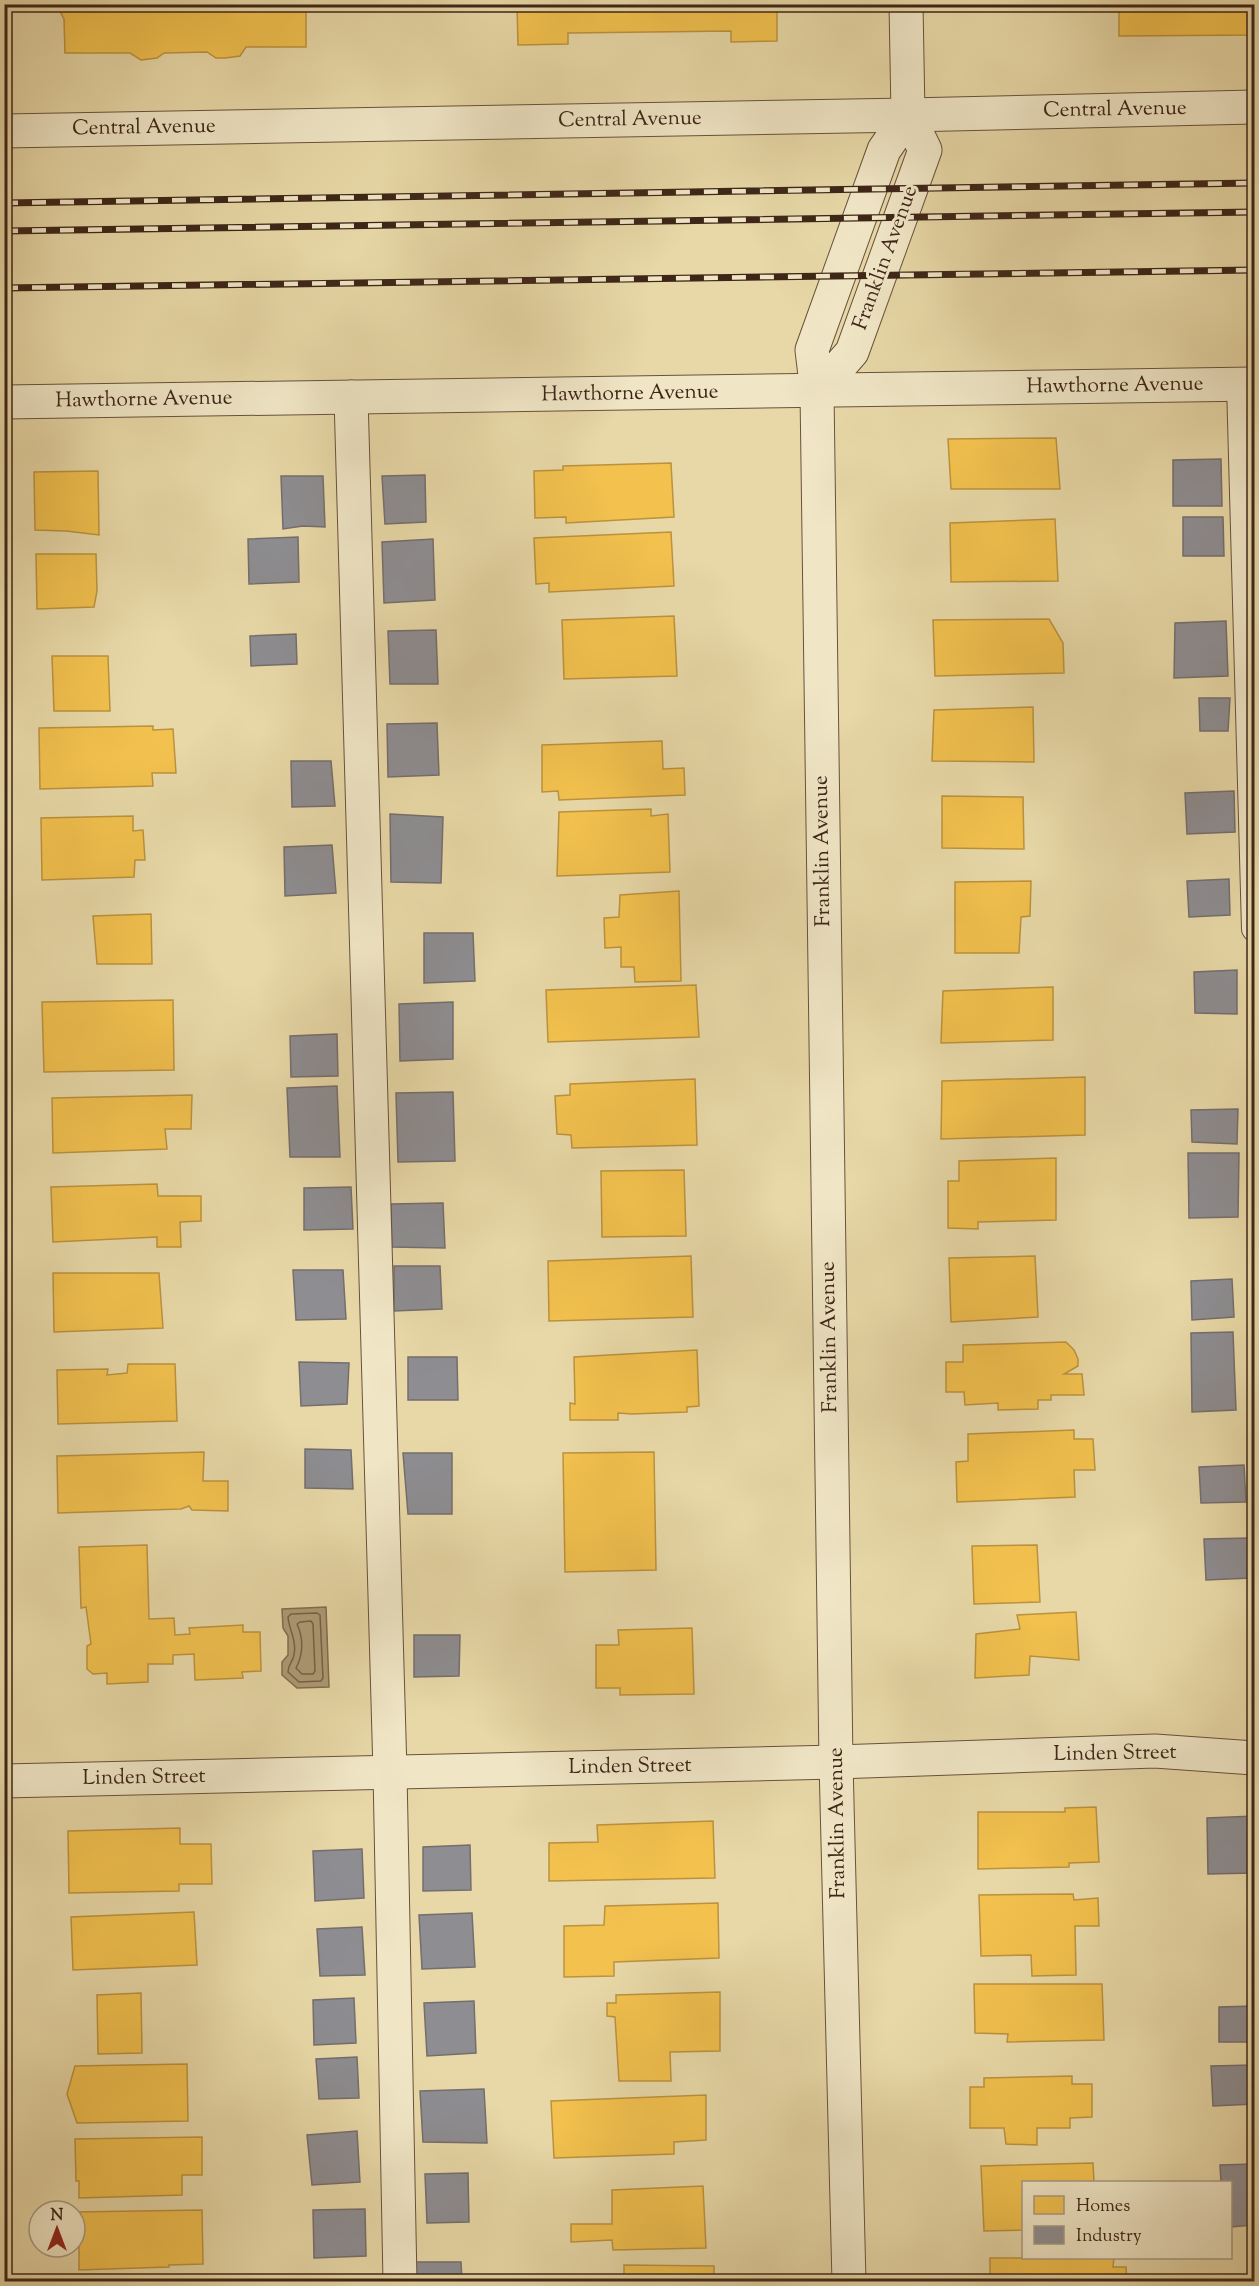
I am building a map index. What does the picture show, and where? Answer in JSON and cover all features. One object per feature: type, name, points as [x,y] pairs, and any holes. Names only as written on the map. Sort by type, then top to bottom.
[{"type":"street","name":"Franklin Avenue","points":[[849,2282],[836,1762],[816,392],[852,352],[925,150],[908,115],[906,4]]},
{"type":"street","name":"Central Avenue","points":[[4,131],[1254,107]]},
{"type":"street","name":"Hawthorne Avenue","points":[[4,402],[1247,384]]},
{"type":"street","points":[[351,398],[390,1772],[400,2282]]},
{"type":"street","name":"Linden Street","points":[[4,1781],[836,1762],[1155,1750],[1254,1758]]},
{"type":"lane","points":[[1247,384],[1254,929]]},
{"type":"water","points":[[326,1607],[329,1687],[297,1688],[282,1675],[282,1662],[288,1655],[288,1636],[283,1628],[282,1609]]},
{"type":"building: Homes","points":[[56,4],[306,4],[306,47],[246,47],[240,56],[225,58],[216,58],[207,52],[164,53],[157,58],[141,60],[130,53],[65,53],[64,19]]},
{"type":"building: Homes","points":[[517,4],[777,4],[777,41],[731,42],[731,31],[568,33],[568,44],[518,45]]},
{"type":"building: Homes","points":[[1054,4],[1254,4],[1254,35],[1119,36],[1119,6],[1054,7]]},
{"type":"building: Homes","points":[[1056,438],[1060,489],[951,489],[948,439]]},
{"type":"building: Homes","points":[[671,463],[674,517],[566,523],[566,517],[535,518],[534,471],[563,470],[563,466]]},
{"type":"building: Homes","points":[[98,471],[99,535],[35,530],[34,472]]},
{"type":"building: Homes","points":[[1055,519],[1058,581],[951,582],[950,523]]},
{"type":"building: Homes","points":[[671,532],[674,586],[549,592],[549,583],[536,584],[534,538]]},
{"type":"building: Homes","points":[[36,554],[96,554],[97,591],[94,607],[37,609]]},
{"type":"building: Homes","points":[[674,616],[677,676],[564,679],[562,620]]},
{"type":"building: Homes","points":[[1049,619],[1063,643],[1064,673],[935,676],[933,620]]},
{"type":"building: Homes","points":[[52,656],[108,656],[110,711],[54,711]]},
{"type":"building: Homes","points":[[1033,707],[1034,762],[932,761],[934,710]]},
{"type":"building: Homes","points":[[153,726],[153,730],[173,729],[176,773],[152,773],[153,786],[40,789],[39,728]]},
{"type":"building: Homes","points":[[662,741],[663,769],[684,768],[685,795],[559,800],[558,791],[542,792],[542,745]]},
{"type":"building: Homes","points":[[942,796],[1023,797],[1024,849],[942,848]]},
{"type":"building: Homes","points":[[651,809],[651,816],[668,814],[670,872],[557,876],[559,812]]},
{"type":"building: Homes","points":[[133,816],[133,831],[143,830],[145,860],[135,860],[134,877],[42,880],[41,818]]},
{"type":"building: Homes","points":[[1031,881],[1030,916],[1021,917],[1019,953],[955,953],[955,882]]},
{"type":"building: Homes","points":[[679,891],[681,981],[635,982],[634,967],[621,967],[621,947],[605,948],[604,918],[619,917],[620,895]]},
{"type":"building: Homes","points":[[151,914],[152,964],[97,964],[93,916]]},
{"type":"building: Homes","points":[[696,985],[699,1037],[548,1042],[546,990]]},
{"type":"building: Homes","points":[[1053,987],[1053,1040],[941,1043],[943,991]]},
{"type":"building: Homes","points":[[173,1000],[174,1070],[44,1072],[42,1002]]},
{"type":"building: Homes","points":[[1085,1077],[1085,1135],[941,1139],[942,1081]]},
{"type":"building: Homes","points":[[695,1079],[697,1145],[572,1148],[571,1135],[557,1134],[555,1096],[570,1095],[570,1084]]},
{"type":"building: Homes","points":[[192,1095],[191,1129],[165,1129],[167,1149],[53,1153],[52,1098]]},
{"type":"building: Homes","points":[[1056,1158],[1056,1220],[978,1222],[978,1229],[948,1228],[948,1181],[959,1181],[959,1161]]},
{"type":"building: Homes","points":[[684,1170],[686,1236],[602,1237],[601,1171]]},
{"type":"building: Homes","points":[[157,1184],[158,1196],[201,1196],[201,1221],[180,1222],[181,1247],[157,1247],[157,1237],[53,1242],[51,1187]]},
{"type":"building: Homes","points":[[691,1256],[693,1317],[549,1321],[548,1261]]},
{"type":"building: Homes","points":[[1035,1256],[1038,1317],[951,1322],[949,1258]]},
{"type":"building: Homes","points":[[53,1273],[159,1273],[163,1328],[54,1332]]},
{"type":"building: Homes","points":[[1066,1342],[1074,1350],[1078,1366],[1064,1374],[1082,1374],[1084,1395],[1051,1395],[1051,1400],[1038,1400],[1038,1409],[998,1410],[998,1403],[965,1405],[964,1392],[946,1392],[946,1362],[963,1362],[963,1345]]},
{"type":"building: Homes","points":[[697,1350],[699,1406],[687,1407],[687,1412],[618,1413],[618,1420],[570,1420],[570,1403],[575,1404],[574,1357]]},
{"type":"building: Homes","points":[[128,1364],[175,1364],[177,1421],[58,1424],[57,1370],[108,1369],[107,1375],[127,1373]]},
{"type":"building: Homes","points":[[1074,1430],[1074,1439],[1093,1439],[1095,1470],[1074,1470],[1075,1497],[957,1502],[956,1462],[968,1461],[968,1434]]},
{"type":"building: Homes","points":[[204,1452],[203,1481],[228,1481],[228,1511],[192,1510],[189,1506],[181,1509],[58,1513],[57,1456]]},
{"type":"building: Homes","points":[[654,1452],[656,1570],[565,1572],[563,1453]]},
{"type":"building: Homes","points":[[147,1545],[149,1619],[174,1618],[175,1635],[190,1634],[189,1628],[243,1625],[243,1632],[260,1632],[261,1671],[242,1672],[243,1678],[195,1680],[194,1654],[173,1655],[173,1664],[148,1664],[148,1682],[107,1684],[107,1673],[93,1674],[87,1669],[87,1646],[91,1644],[86,1607],[81,1608],[79,1547]]},
{"type":"building: Homes","points":[[1037,1545],[1040,1602],[974,1604],[972,1546]]},
{"type":"building: Homes","points":[[1076,1612],[1079,1660],[1030,1656],[1029,1675],[975,1678],[976,1634],[1020,1629],[1017,1615]]},
{"type":"building: Homes","points":[[692,1628],[694,1694],[620,1695],[620,1688],[596,1688],[596,1645],[619,1645],[618,1630]]},
{"type":"building: Homes","points":[[1096,1807],[1099,1862],[1069,1863],[1069,1867],[978,1869],[978,1812],[1065,1812],[1065,1808]]},
{"type":"building: Homes","points":[[713,1821],[715,1878],[549,1881],[549,1843],[598,1842],[597,1825]]},
{"type":"building: Homes","points":[[180,1828],[180,1844],[211,1844],[212,1884],[179,1884],[179,1891],[69,1893],[68,1831]]},
{"type":"building: Homes","points":[[1073,1894],[1074,1900],[1098,1898],[1099,1926],[1075,1926],[1076,1975],[1032,1976],[1031,1955],[981,1956],[979,1895]]},
{"type":"building: Homes","points":[[718,1903],[719,1958],[614,1962],[614,1976],[564,1977],[564,1926],[604,1925],[605,1906]]},
{"type":"building: Homes","points":[[194,1912],[197,1965],[73,1970],[71,1917]]},
{"type":"building: Homes","points":[[974,1984],[1102,1984],[1104,2040],[1007,2042],[1008,2034],[975,2033]]},
{"type":"building: Homes","points":[[720,1992],[720,2051],[670,2052],[671,2081],[619,2081],[615,2017],[607,2016],[607,2003],[616,2003],[616,1995]]},
{"type":"building: Homes","points":[[141,1993],[142,2053],[98,2054],[97,1995]]},
{"type":"building: Homes","points":[[187,2064],[188,2121],[77,2123],[67,2094],[75,2066]]},
{"type":"building: Homes","points":[[1072,2076],[1072,2084],[1092,2084],[1092,2117],[1070,2118],[1070,2128],[1037,2128],[1037,2145],[1006,2144],[1004,2128],[970,2128],[970,2087],[984,2087],[984,2078]]},
{"type":"building: Homes","points":[[706,2095],[706,2140],[674,2142],[674,2154],[554,2158],[551,2101]]},
{"type":"building: Homes","points":[[202,2137],[202,2175],[182,2175],[182,2195],[79,2198],[79,2181],[76,2181],[75,2139]]},
{"type":"building: Homes","points":[[1093,2163],[1094,2181],[1022,2181],[1022,2230],[984,2231],[981,2166]]},
{"type":"building: Homes","points":[[703,2186],[706,2248],[613,2250],[612,2240],[571,2242],[571,2224],[612,2224],[612,2190]]},
{"type":"building: Homes","points":[[202,2210],[203,2264],[79,2270],[79,2259],[87,2259],[87,2212]]},
{"type":"building: Homes","points":[[990,2258],[1022,2258],[1114,2259],[1113,2267],[1126,2267],[1127,2282],[990,2282]]},
{"type":"building: Homes","points":[[624,2265],[714,2266],[714,2282],[624,2282]]},
{"type":"building: Industry","points":[[1221,459],[1222,506],[1173,506],[1173,460]]},
{"type":"building: Industry","points":[[425,475],[426,522],[385,524],[382,476]]},
{"type":"building: Industry","points":[[281,476],[323,476],[325,527],[303,526],[283,529]]},
{"type":"building: Industry","points":[[1183,517],[1223,517],[1224,556],[1183,556]]},
{"type":"building: Industry","points":[[298,537],[299,582],[249,584],[248,539]]},
{"type":"building: Industry","points":[[433,539],[435,600],[384,603],[382,542]]},
{"type":"building: Industry","points":[[1226,621],[1228,676],[1174,678],[1175,623]]},
{"type":"building: Industry","points":[[436,630],[438,684],[390,684],[388,631]]},
{"type":"building: Industry","points":[[296,634],[297,664],[251,666],[250,636]]},
{"type":"building: Industry","points":[[1199,698],[1230,698],[1228,731],[1200,731]]},
{"type":"building: Industry","points":[[437,723],[439,775],[388,777],[387,724]]},
{"type":"building: Industry","points":[[291,761],[331,761],[335,806],[292,807]]},
{"type":"building: Industry","points":[[1234,791],[1235,832],[1187,834],[1185,793]]},
{"type":"building: Industry","points":[[390,814],[443,817],[441,883],[391,882]]},
{"type":"building: Industry","points":[[332,845],[336,893],[285,896],[284,847]]},
{"type":"building: Industry","points":[[1229,879],[1230,915],[1189,917],[1187,881]]},
{"type":"building: Industry","points":[[424,933],[473,933],[475,981],[424,983]]},
{"type":"building: Industry","points":[[1237,970],[1237,1014],[1195,1013],[1194,972]]},
{"type":"building: Industry","points":[[453,1002],[453,1059],[400,1061],[399,1004]]},
{"type":"building: Industry","points":[[337,1034],[338,1076],[291,1077],[290,1036]]},
{"type":"building: Industry","points":[[337,1086],[340,1157],[290,1157],[287,1088]]},
{"type":"building: Industry","points":[[453,1092],[455,1161],[398,1162],[396,1093]]},
{"type":"building: Industry","points":[[1238,1109],[1237,1144],[1192,1142],[1191,1110]]},
{"type":"building: Industry","points":[[1188,1153],[1239,1153],[1238,1217],[1189,1218]]},
{"type":"building: Industry","points":[[351,1187],[353,1229],[304,1230],[304,1188]]},
{"type":"building: Industry","points":[[443,1203],[445,1248],[392,1247],[391,1204]]},
{"type":"building: Industry","points":[[394,1266],[440,1266],[442,1309],[394,1311]]},
{"type":"building: Industry","points":[[293,1270],[343,1270],[346,1319],[296,1320]]},
{"type":"building: Industry","points":[[1232,1279],[1234,1317],[1192,1320],[1191,1281]]},
{"type":"building: Industry","points":[[1233,1332],[1236,1410],[1192,1412],[1191,1333]]},
{"type":"building: Industry","points":[[408,1357],[457,1357],[458,1400],[408,1400]]},
{"type":"building: Industry","points":[[299,1362],[349,1363],[347,1404],[301,1406]]},
{"type":"building: Industry","points":[[305,1449],[351,1450],[353,1489],[305,1488]]},
{"type":"building: Industry","points":[[403,1453],[452,1453],[452,1514],[408,1514]]},
{"type":"building: Industry","points":[[1244,1465],[1246,1502],[1201,1503],[1199,1467]]},
{"type":"building: Industry","points":[[1250,1538],[1251,1578],[1206,1580],[1204,1539]]},
{"type":"building: Industry","points":[[414,1635],[460,1635],[459,1676],[414,1677]]},
{"type":"building: Industry","points":[[1254,1816],[1254,1873],[1208,1874],[1207,1818]]},
{"type":"building: Industry","points":[[470,1845],[471,1890],[423,1891],[423,1847]]},
{"type":"building: Industry","points":[[362,1849],[364,1898],[315,1901],[313,1851]]},
{"type":"building: Industry","points":[[472,1913],[475,1967],[422,1969],[419,1915]]},
{"type":"building: Industry","points":[[362,1927],[365,1975],[320,1976],[317,1929]]},
{"type":"building: Industry","points":[[354,1998],[356,2043],[314,2045],[313,2000]]},
{"type":"building: Industry","points":[[474,2001],[476,2053],[427,2056],[424,2003]]},
{"type":"building: Industry","points":[[1254,2006],[1254,2042],[1219,2042],[1219,2007]]},
{"type":"building: Industry","points":[[357,2057],[359,2098],[319,2099],[316,2059]]},
{"type":"building: Industry","points":[[1254,2065],[1254,2104],[1213,2106],[1211,2066]]},
{"type":"building: Industry","points":[[484,2089],[487,2143],[423,2142],[420,2091]]},
{"type":"building: Industry","points":[[357,2131],[360,2182],[312,2185],[307,2135]]},
{"type":"building: Industry","points":[[1254,2164],[1254,2225],[1232,2227],[1232,2181],[1221,2181],[1220,2165]]},
{"type":"building: Industry","points":[[468,2173],[469,2222],[427,2223],[425,2174]]},
{"type":"building: Industry","points":[[365,2209],[366,2256],[314,2258],[313,2210]]},
{"type":"building: Industry","points":[[415,2262],[461,2262],[462,2282],[415,2282]]},
{"type":"railway","points":[[4,203],[1254,183]]},
{"type":"railway","points":[[4,231],[1254,212]]},
{"type":"railway","points":[[4,288],[1254,270]]}]
